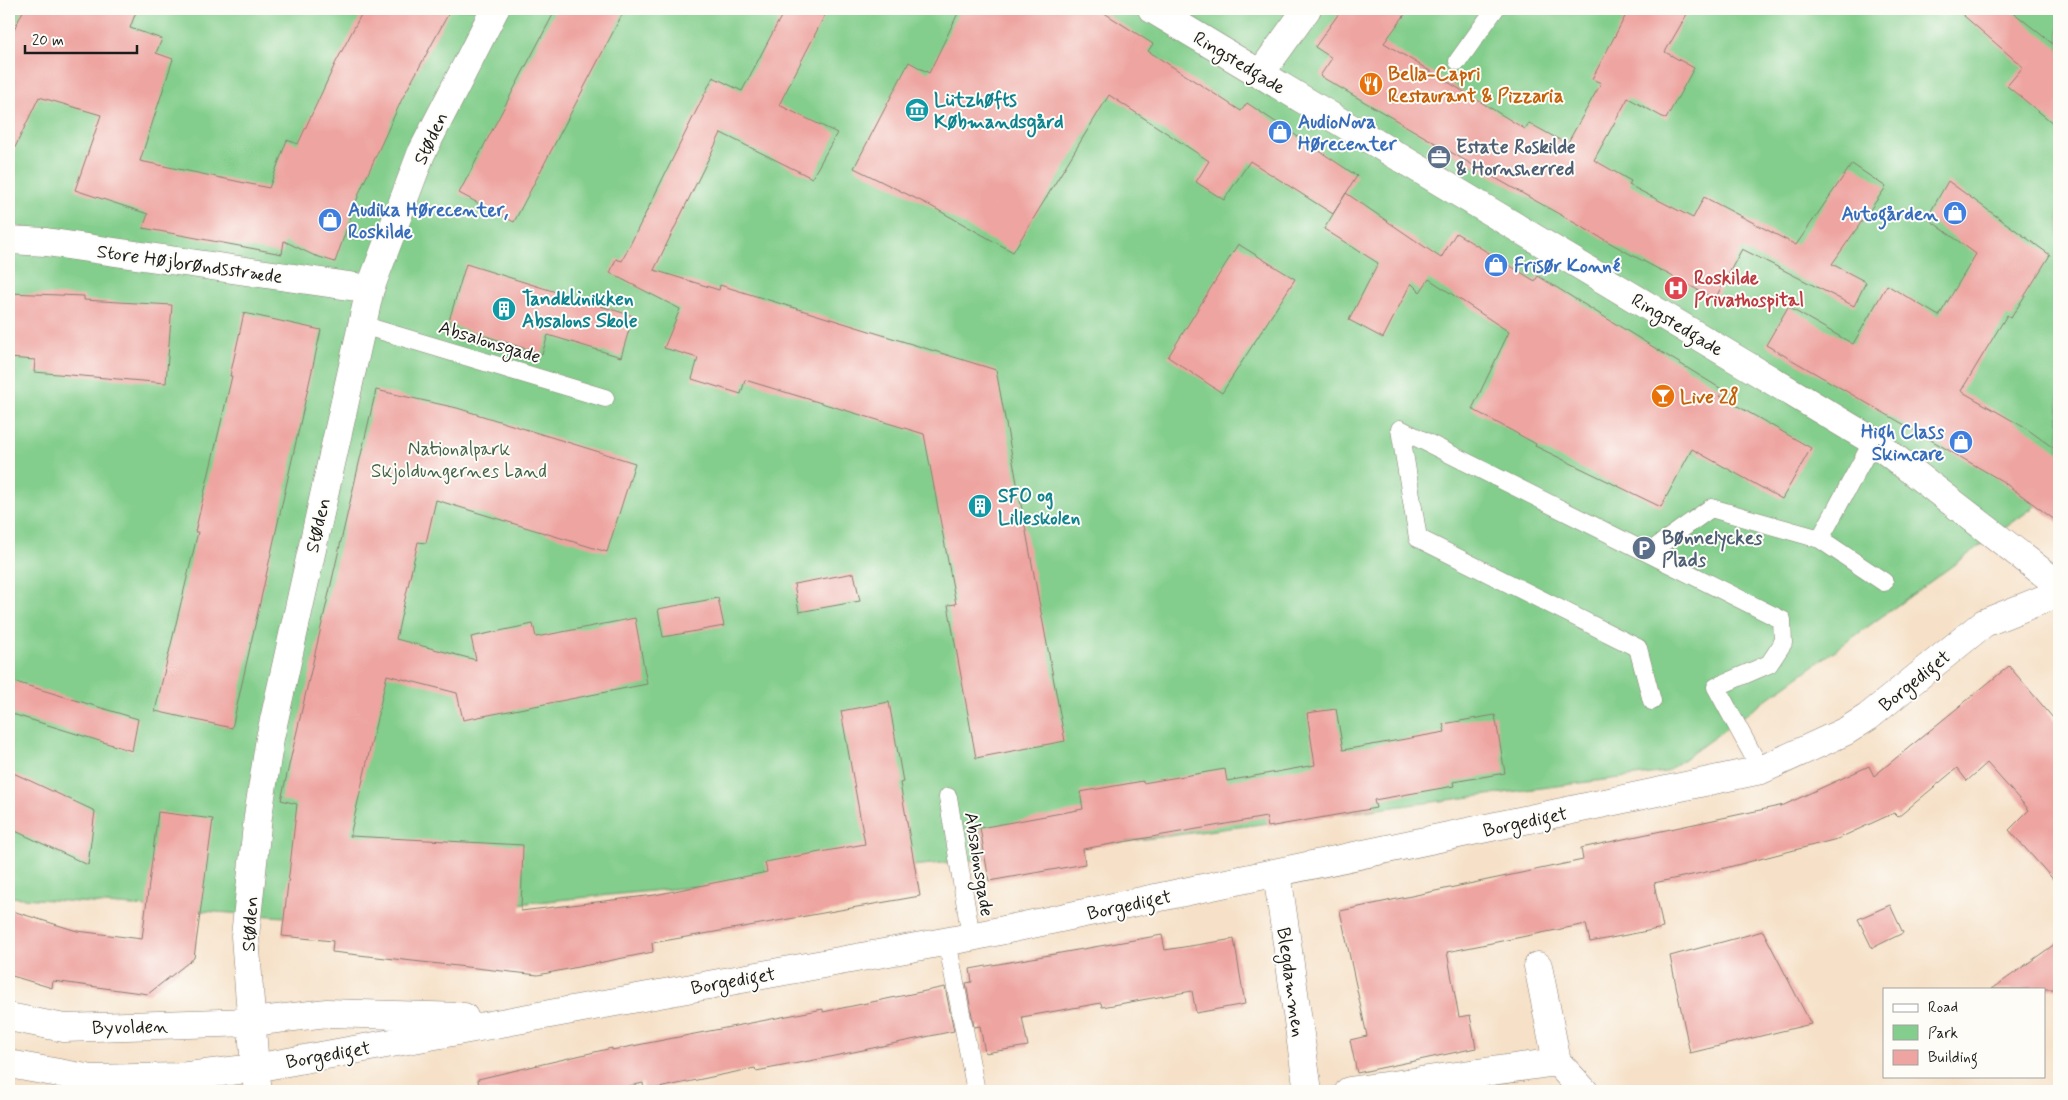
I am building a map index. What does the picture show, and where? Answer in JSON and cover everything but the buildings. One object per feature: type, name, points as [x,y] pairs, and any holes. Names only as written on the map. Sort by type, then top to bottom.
[{"type":"street","name":"Støden","points":[[257,1079],[245,936],[258,816],[270,738],[370,289],[421,154],[495,9]]},
{"type":"street","name":"Ringstedgade","points":[[1152,9],[1873,440],[2059,585]]},
{"type":"street","points":[[1260,74],[1307,9]]},
{"type":"street","name":"Store Højbrøndsstræde","points":[[9,240],[46,242],[370,289]]},
{"type":"street","name":"Borgediget","points":[[257,1079],[518,1019],[959,939],[1276,874],[1761,770],[1846,731],[1868,716],[1984,623],[2059,593]]},
{"type":"street","name":"Blegdammen","points":[[1276,874],[1308,1091]]},
{"type":"street","points":[[1538,966],[1557,1062],[1584,1091]]},
{"type":"street","name":"Borgediget","points":[[252,1022],[327,1013],[518,1019]]},
{"type":"street","name":"Byvolden","points":[[9,1017],[64,1028],[252,1022]]},
{"type":"street","points":[[1349,1091],[1557,1062]]},
{"type":"street","points":[[9,1064],[92,1079],[179,1077],[257,1079]]},
{"type":"lane","points":[[1458,62],[1495,9]]},
{"type":"lane","name":"Absalonsgade","points":[[362,325],[605,398]]},
{"type":"lane","points":[[1652,701],[1638,648],[1418,538],[1400,429],[1782,620],[1783,642],[1769,664],[1716,687],[1761,770]]},
{"type":"lane","points":[[1820,539],[1873,440]]},
{"type":"lane","points":[[1648,552],[1711,508],[1820,539],[1884,582]]},
{"type":"lane","name":"Absalonsgade","points":[[948,797],[959,939]]},
{"type":"lane","points":[[959,939],[976,1091]]},
{"type":"green space","name":"Nationalpark Skjoldungernes Land","points":[[9,9],[2059,9],[2059,489],[1666,772],[1005,857],[340,921],[9,897]]},
{"type":"place","name":"Bella-Capri Restaurant & Pizzaria","points":[[1371,84]]},
{"type":"place","name":"Lützhøfts Købmandsgård","points":[[917,110]]},
{"type":"place","name":"AudioNova Hørecenter","points":[[1280,132]]},
{"type":"place","name":"Estate Roskilde & Hornsherred","points":[[1439,157]]},
{"type":"place","name":"Autogården","points":[[1955,213]]},
{"type":"place","name":"Audika Hørecenter, Roskilde","points":[[330,220]]},
{"type":"place","name":"Frisør Konné","points":[[1496,265]]},
{"type":"place","name":"Roskilde Privathospital","points":[[1676,288]]},
{"type":"place","name":"Tandklinikken Absalons Skole","points":[[504,309]]},
{"type":"place","name":"Live 28","points":[[1663,396]]},
{"type":"place","name":"High Class Skincare","points":[[1961,442]]},
{"type":"place","name":"SFO og Lilleskolen","points":[[980,506]]},
{"type":"place","name":"Bønnelyckes Plads","points":[[1644,548]]}]
